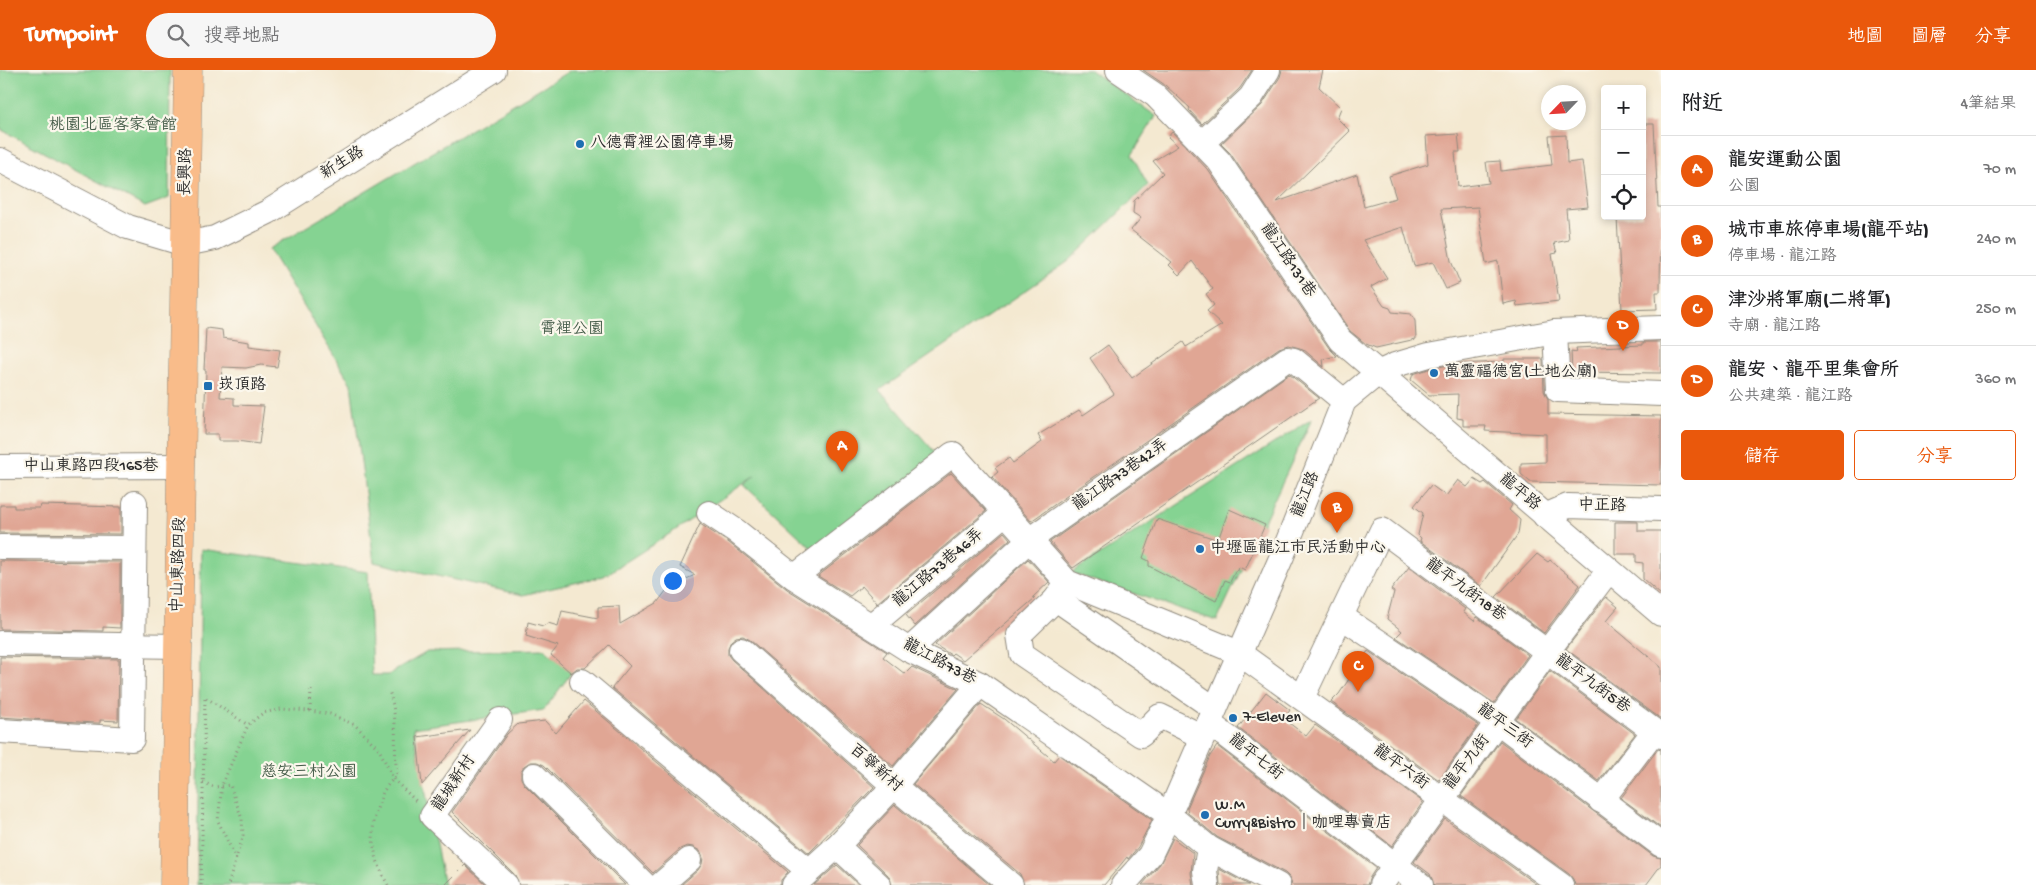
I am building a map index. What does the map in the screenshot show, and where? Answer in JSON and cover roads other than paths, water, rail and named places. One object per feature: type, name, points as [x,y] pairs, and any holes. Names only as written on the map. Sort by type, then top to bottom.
[{"type":"main road","name":"長興路","points":[[186,244],[188,70]]},
{"type":"main road","name":"中山東路四段","points":[[174,885],[186,244]]},
{"type":"street","name":"新生路","points":[[186,244],[215,238],[268,212],[494,70]]},
{"type":"street","name":"龍江路131巷","points":[[1118,70],[1155,95],[1219,161],[1340,340],[1378,373]]},
{"type":"street","points":[[1202,143],[1250,97],[1268,70]]},
{"type":"street","points":[[0,160],[128,227],[186,244]]},
{"type":"street","name":"龍江路","points":[[1123,885],[1150,855],[1169,815],[1282,556],[1344,401],[1378,373],[1395,365],[1430,355],[1555,332],[1661,328]]},
{"type":"street","points":[[1555,332],[1558,390],[1661,394]]},
{"type":"street","name":"龍江路73巷42弄","points":[[909,650],[1029,540],[1287,359],[1294,360],[1344,401]]},
{"type":"street","name":"龍平路","points":[[1378,373],[1661,614]]},
{"type":"street","points":[[794,577],[953,454],[1029,540],[1062,591],[1209,723]]},
{"type":"street","name":"中山東路四段165巷","points":[[0,467],[182,466]]},
{"type":"street","points":[[0,731],[132,739],[135,503]]},
{"type":"street","name":"中正路","points":[[1545,516],[1568,506],[1661,509]]},
{"type":"street","name":"龍江路73巷","points":[[709,512],[794,577],[872,624],[909,650],[980,684],[1169,815],[1209,848],[1278,885]]},
{"type":"street","name":"龍江路73巷46弄","points":[[872,624],[1005,513]]},
{"type":"street","name":"龍平九街18巷","points":[[1342,617],[1382,530],[1547,652]]},
{"type":"street","points":[[0,547],[134,548]]},
{"type":"street","name":"龍平九街","points":[[1381,885],[1547,652],[1609,570]]},
{"type":"street","points":[[1062,591],[1019,635],[1022,654],[1141,735],[1160,716],[1209,723]]},
{"type":"street","name":"龍平六街","points":[[1062,591],[1239,653],[1560,885]]},
{"type":"street","points":[[1302,698],[1342,617]]},
{"type":"street","name":"龍平三街","points":[[1342,617],[1498,722],[1661,844]]},
{"type":"street","points":[[0,643],[178,646]]},
{"type":"street","name":"百寧新村","points":[[741,650],[894,786],[1011,885]]},
{"type":"street","name":"龍平九街5巷","points":[[1547,652],[1658,733]]},
{"type":"street","points":[[582,681],[801,878],[837,846],[894,786],[980,684]]},
{"type":"street","name":"龍城新村","points":[[500,720],[432,816],[506,885]]},
{"type":"street","name":"龍平七街","points":[[1209,723],[1421,885]]},
{"type":"street","points":[[1602,801],[1658,733]]},
{"type":"street","points":[[534,775],[645,885]]},
{"type":"street","points":[[837,846],[879,885]]},
{"type":"street","points":[[1207,885],[1205,871],[1209,848]]},
{"type":"street","points":[[660,885],[689,860]]},
{"type":"place","name":"八德霄裡公園停車場","points":[[580,144]]},
{"type":"place","name":"龍安、龍平里集會所","points":[[1623,351]]},
{"type":"place","name":"萬靈福德宮(土地公廟)","points":[[1434,373]]},
{"type":"place","name":"崁頂路","points":[[208,386]]},
{"type":"place","name":"龍安運動公園","points":[[842,472]]},
{"type":"place","name":"城市車旅停車場(龍平站)","points":[[1337,533]]},
{"type":"place","name":"中壢區龍江市民活動中心","points":[[1200,549]]},
{"type":"place","name":"津沙將軍廟(二將軍)","points":[[1358,692]]},
{"type":"place","name":"7-Eleven","points":[[1233,718]]},
{"type":"place","name":"W.M Curry&Bistro｜咖哩專賣店","points":[[1205,815]]},
{"type":"park label","name":"桃園北區客家會館","points":[[113,126]]},
{"type":"park label","name":"霄裡公園","points":[[572,330]]},
{"type":"park label","name":"慈安三村公園","points":[[309,773]]}]
